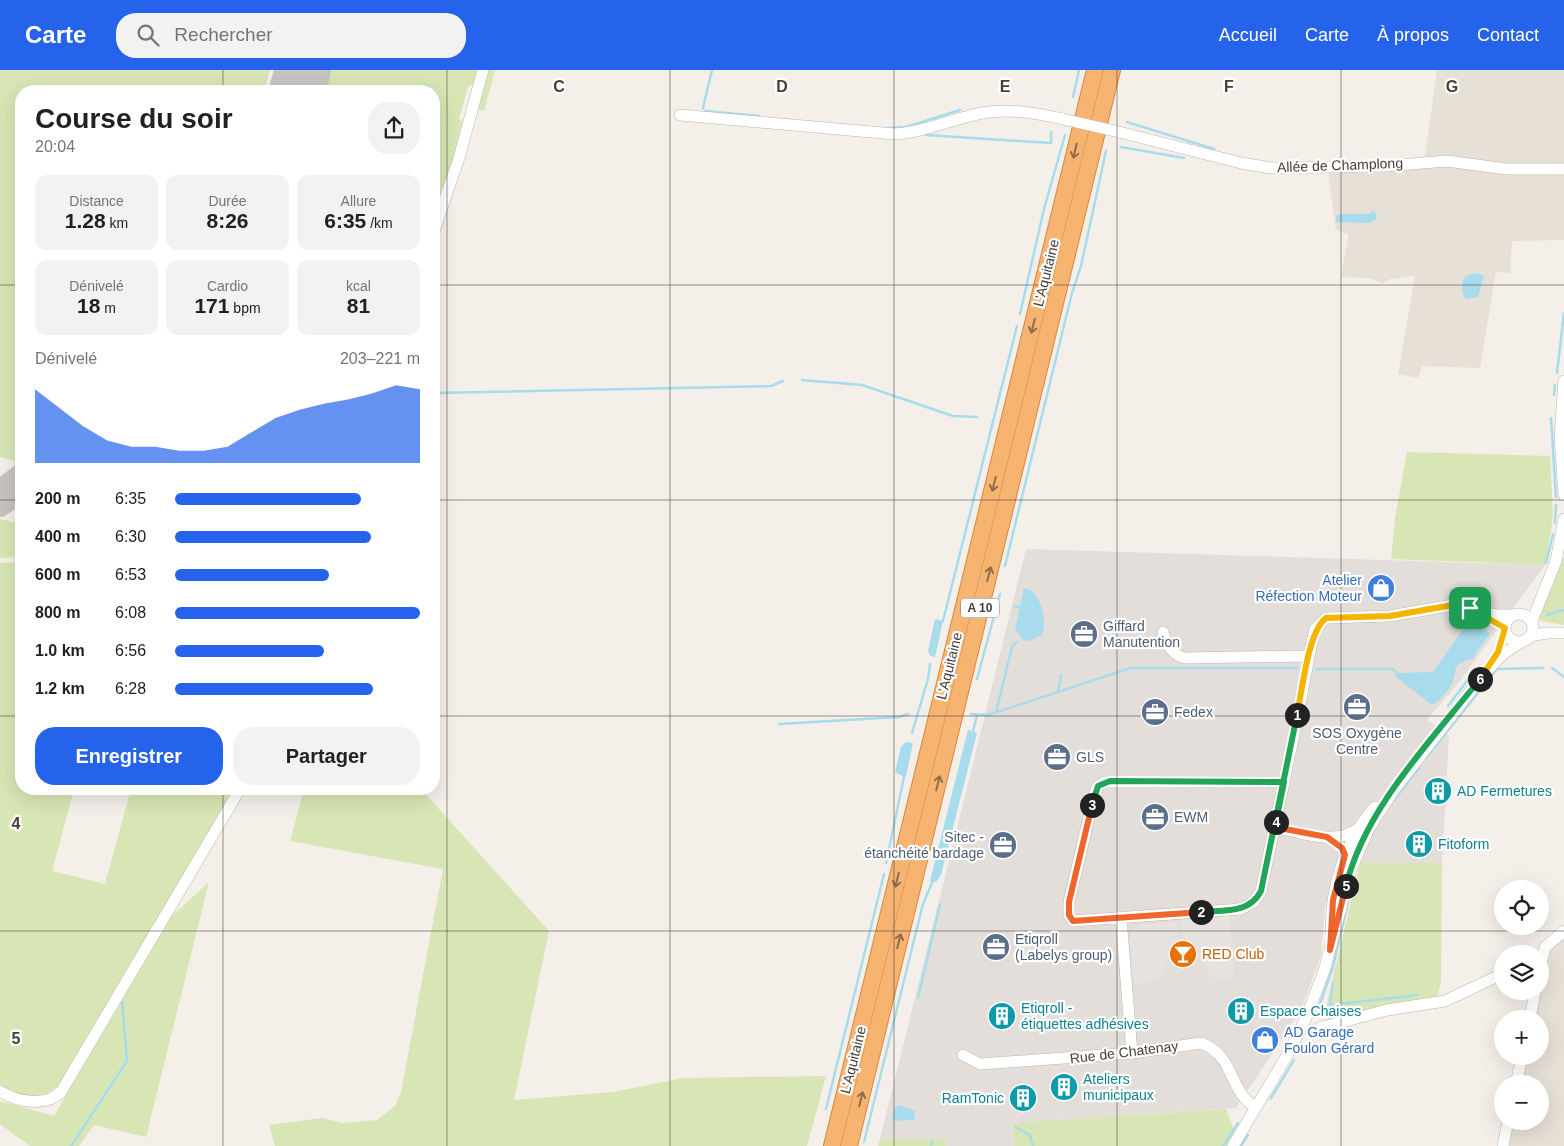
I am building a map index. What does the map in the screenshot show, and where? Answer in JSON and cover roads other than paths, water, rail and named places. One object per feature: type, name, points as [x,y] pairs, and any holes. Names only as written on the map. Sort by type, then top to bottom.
[{"type":"highway","name":"L'Aquitaine","points":[[832,1146],[1095,70]]},
{"type":"highway","name":"L'Aquitaine","points":[[849,1146],[1112,70]]},
{"type":"street","points":[[440,213],[459,158],[483,70]]},
{"type":"street","name":"Allée de Champlong","points":[[680,115],[894,134],[916,131],[992,112],[1027,112],[1063,118],[1240,163],[1271,168],[1385,166],[1447,161],[1506,169],[1564,169]]},
{"type":"street","points":[[1564,381],[1560,436],[1564,495]]},
{"type":"street","points":[[1484,674],[1503,654],[1527,639],[1533,630],[1532,622],[1560,548],[1564,519]]},
{"type":"street","points":[[1330,950],[1333,900],[1351,842],[1370,813],[1393,791],[1484,674],[1498,652],[1506,620],[1534,601],[1545,585]]},
{"type":"street","points":[[1284,782],[1104,782],[1098,786],[1095,792],[1069,902],[1069,915],[1073,921],[1240,909],[1251,905],[1261,891],[1284,782],[1309,656],[1316,629],[1326,618],[1390,616],[1453,605],[1496,615],[1526,615],[1532,622],[1564,631]]},
{"type":"street","points":[[1475,610],[1505,630],[1514,641],[1564,631]]},
{"type":"street","points":[[1163,632],[1165,641],[1172,650],[1185,658],[1309,656]]},
{"type":"street","points":[[0,1091],[36,1102],[46,1102],[54,1099],[61,1092],[236,795]]},
{"type":"street","points":[[1274,827],[1351,842]]},
{"type":"street","points":[[1233,1146],[1298,1035],[1316,995],[1342,902],[1351,842]]},
{"type":"street","points":[[1121,918],[1132,1054]]},
{"type":"street","points":[[1546,945],[1564,931]]},
{"type":"street","points":[[1318,1028],[1387,1010],[1445,1000],[1494,978]]},
{"type":"street","name":"Rue de Chatenay","points":[[963,1054],[980,1064],[1132,1054],[1188,1044],[1205,1045],[1223,1058],[1245,1100],[1256,1107]]},
{"type":"street","points":[[1503,1146],[1506,1130]]},
{"type":"water","points":[[1373,211],[1377,214],[1376,219],[1370,223],[1336,222],[1336,216],[1339,214],[1369,214]]},
{"type":"water","points":[[1477,273],[1484,276],[1478,297],[1466,299],[1463,295],[1462,281],[1467,276]]},
{"type":"water","points":[[1024,588],[1035,594],[1039,600],[1044,622],[1042,635],[1029,641],[1023,640],[1015,629]]},
{"type":"water","points":[[935,619],[943,621],[935,657],[930,656],[928,651]]},
{"type":"water","points":[[1469,621],[1489,632],[1489,635],[1472,659],[1457,666],[1451,685],[1437,702],[1432,705],[1396,677],[1396,673],[1433,672]]},
{"type":"water","points":[[968,730],[977,733],[941,875],[937,881],[932,883],[930,881]]},
{"type":"water","points":[[906,742],[913,743],[906,776],[904,777],[895,772],[901,747]]},
{"type":"water","points":[[899,1105],[915,1111],[914,1120],[894,1121],[892,1117],[895,1108]]},
{"type":"waterway","points":[[703,108],[712,70]]},
{"type":"waterway","points":[[1073,97],[1079,70]]},
{"type":"waterway","points":[[889,128],[906,127],[960,110]]},
{"type":"waterway","points":[[705,111],[759,116]]},
{"type":"waterway","points":[[1127,122],[1214,149]]},
{"type":"waterway","points":[[926,135],[1051,143],[1051,132]]},
{"type":"waterway","points":[[1020,314],[1044,209],[1065,135]]},
{"type":"waterway","points":[[1121,147],[1184,158]]},
{"type":"waterway","points":[[1005,566],[1072,293],[1081,266],[1106,151]]},
{"type":"waterway","points":[[1557,373],[1564,313]]},
{"type":"waterway","points":[[943,621],[1017,326]]},
{"type":"waterway","points":[[802,380],[862,385],[953,416],[977,417]]},
{"type":"waterway","points":[[440,393],[771,386],[783,381]]},
{"type":"waterway","points":[[1554,395],[1555,385]]},
{"type":"waterway","points":[[1551,418],[1556,497]]},
{"type":"waterway","points":[[1555,523],[1556,505]]},
{"type":"waterway","points":[[1546,563],[1553,534]]},
{"type":"waterway","points":[[977,679],[1000,594]]},
{"type":"waterway","points":[[1014,606],[1019,607]]},
{"type":"waterway","points":[[1547,615],[1564,610]]},
{"type":"waterway","points":[[996,712],[1012,647],[1017,642]]},
{"type":"waterway","points":[[912,733],[928,679],[930,664]]},
{"type":"waterway","points":[[971,714],[988,715],[1131,668],[1298,668]]},
{"type":"waterway","points":[[1426,758],[1497,669],[1543,668]]},
{"type":"waterway","points":[[1552,668],[1564,677]]},
{"type":"waterway","points":[[1316,669],[1393,669],[1397,674]]},
{"type":"waterway","points":[[1448,706],[1473,673]]},
{"type":"waterway","points":[[1058,692],[1061,675]]},
{"type":"waterway","points":[[779,724],[899,717],[908,714]]},
{"type":"waterway","points":[[973,732],[977,715]]},
{"type":"waterway","points":[[1394,800],[1419,768]]},
{"type":"waterway","points":[[886,863],[904,777]]},
{"type":"waterway","points":[[826,1109],[884,874]]},
{"type":"waterway","points":[[864,1142],[923,904],[932,883]]},
{"type":"waterway","points":[[1320,1004],[1333,967],[1348,902]]},
{"type":"waterway","points":[[918,998],[940,904]]},
{"type":"waterway","points":[[1333,983],[1330,1005],[1418,995]]},
{"type":"waterway","points":[[71,1146],[127,1061],[122,1000]]},
{"type":"waterway","points":[[1271,1098],[1294,1060]]},
{"type":"waterway","points":[[1223,1146],[1238,1123]]},
{"type":"waterway","points":[[1015,1127],[1030,1135],[1033,1146]]},
{"type":"waterway","points":[[1241,1146],[1248,1135]]},
{"type":"waterway","points":[[931,1146],[933,1141]]},
{"type":"place","name":"Atelier Réfection Moteur","points":[[1381,588]]},
{"type":"place","name":"Giffard Manutention","points":[[1084,634]]},
{"type":"place","name":"SOS Oxygène Centre","points":[[1357,707]]},
{"type":"place","name":"Fedex","points":[[1155,712]]},
{"type":"place","name":"GLS","points":[[1057,757]]},
{"type":"place","name":"AD Fermetures","points":[[1438,791]]},
{"type":"place","name":"EWM","points":[[1155,817]]},
{"type":"place","name":"Fitoform","points":[[1419,844]]},
{"type":"place","name":"Sitec - étanchéité bardage","points":[[1003,845]]},
{"type":"place","name":"Etiqroll (Labelys group)","points":[[996,947]]},
{"type":"place","name":"RED Club","points":[[1183,954]]},
{"type":"place","name":"Espace Chaises","points":[[1241,1011]]},
{"type":"place","name":"Etiqroll - étiquettes adhésives","points":[[1002,1016]]},
{"type":"place","name":"AD Garage Foulon Gérard","points":[[1265,1040]]},
{"type":"place","name":"Ateliers municipaux","points":[[1064,1087]]},
{"type":"place","name":"RamTonic","points":[[1023,1098]]}]
